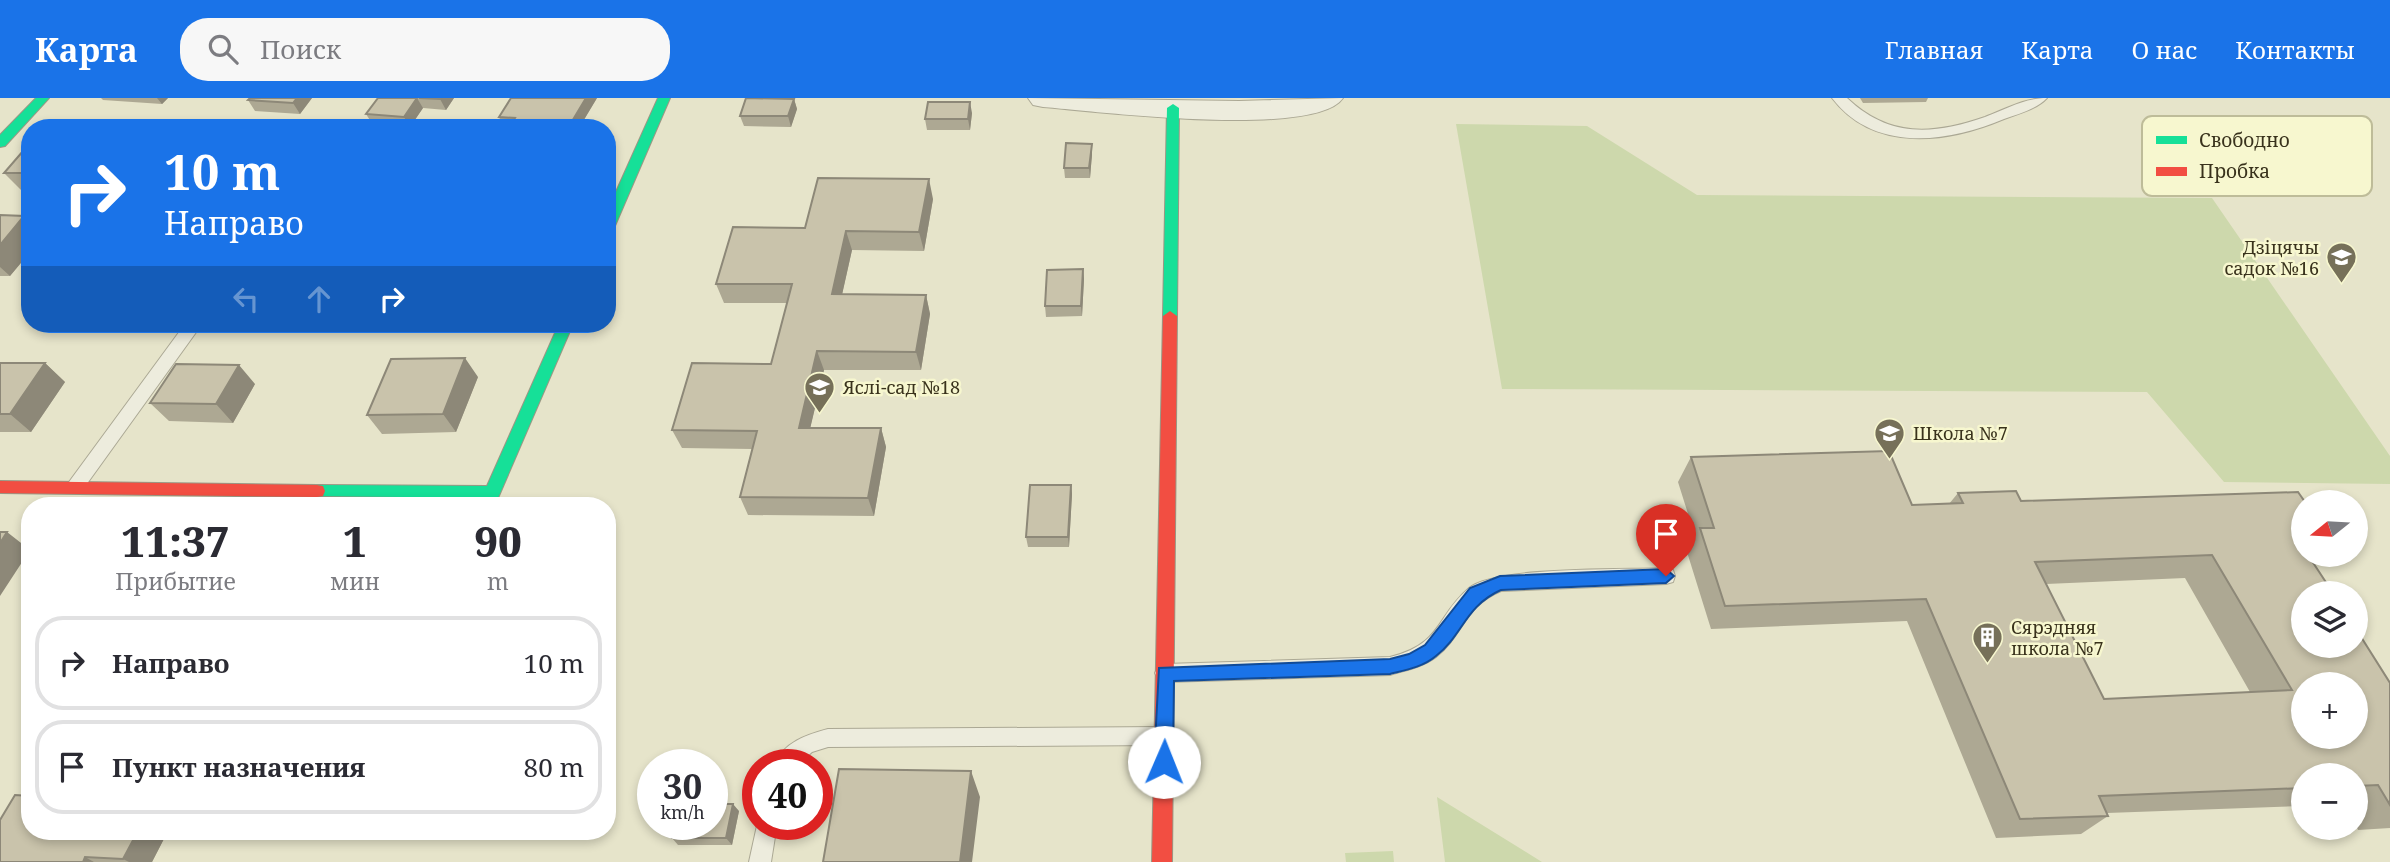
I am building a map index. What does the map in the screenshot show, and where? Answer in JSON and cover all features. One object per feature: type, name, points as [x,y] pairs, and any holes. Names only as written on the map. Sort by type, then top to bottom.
[{"type":"street","points":[[23,119],[43,98]]},
{"type":"street","points":[[616,207],[664,98]]},
{"type":"street","points":[[1043,98],[1173,108],[1294,111],[1322,104],[1328,98]]},
{"type":"street","points":[[1162,862],[1173,108]]},
{"type":"street","points":[[0,143],[21,121]]},
{"type":"street","points":[[0,487],[492,493],[562,333]]},
{"type":"lane","points":[[1839,98],[1864,120],[1890,131],[1923,136],[1964,130],[2039,98]]},
{"type":"lane","points":[[75,487],[187,333]]},
{"type":"lane","points":[[1165,673],[1390,666],[1413,660],[1432,650],[1476,593],[1500,583],[1666,576]]},
{"type":"lane","points":[[801,749],[806,744],[828,738],[1164,736]]},
{"type":"lane","points":[[760,862],[764,840]]},
{"type":"green space","points":[[1456,124],[1587,126],[1697,195],[2212,198],[2390,456],[2390,484],[2224,482],[2147,392],[1502,389]]},
{"type":"green space","points":[[1437,797],[1542,862],[1445,862]]},
{"type":"green space","points":[[1393,851],[1394,862],[1346,862],[1345,853]]},
{"type":"building","points":[[297,98],[293,103],[248,100]]},
{"type":"building","points":[[378,98],[417,98],[404,117],[366,114]]},
{"type":"building","points":[[511,98],[586,98],[573,119],[499,117]]},
{"type":"building","points":[[746,98],[794,99],[788,116],[740,116]]},
{"type":"building","points":[[928,102],[970,102],[968,119],[925,119]]},
{"type":"building","points":[[1066,143],[1092,144],[1089,168],[1064,168]]},
{"type":"building","points":[[21,153],[21,173],[4,173]]},
{"type":"building","points":[[818,178],[929,179],[919,232],[846,231],[832,294],[926,295],[916,352],[817,351],[799,428],[881,428],[868,498],[740,497],[757,431],[672,430],[692,363],[771,364],[792,284],[716,284],[733,227],[805,228]]},
{"type":"building","points":[[0,215],[21,216],[21,220],[0,245]]},
{"type":"building","points":[[1083,269],[1081,306],[1045,306],[1047,270]]},
{"type":"building","points":[[465,358],[443,414],[367,415],[391,359]]},
{"type":"building","points":[[0,363],[45,363],[10,414],[0,414]]},
{"type":"building","points":[[176,364],[239,365],[216,404],[150,403]]},
{"type":"building","name":"Сярэдняя школа №7","points":[[1889,451],[1912,505],[1963,503],[1958,493],[2016,491],[2021,501],[2291,492],[2291,567],[2316,567],[2325,581],[2291,581],[2291,658],[2368,658],[2368,648],[2390,683],[2390,805],[2378,785],[2368,785],[2368,763],[2291,763],[2291,788],[2099,796],[2108,816],[2020,819],[1926,599],[1725,606],[1700,528],[1714,528],[1691,457]],"holes":[[[2212,555],[2291,688],[2291,672],[2368,672],[2368,749],[2291,749],[2291,690],[2104,699],[2035,562]]]},
{"type":"building","points":[[1030,485],[1071,485],[1068,537],[1026,537]]},
{"type":"building","points":[[0,532],[7,532],[0,543]]},
{"type":"building","points":[[839,769],[971,771],[960,862],[823,862],[827,840],[833,840],[833,804]]},
{"type":"building","points":[[15,795],[21,795],[21,840],[133,840],[123,859],[85,857],[83,862],[0,862],[0,820]]},
{"type":"building","points":[[728,804],[733,804],[728,828]]},
{"type":"traffic: fast","points":[[23,119],[43,98]]},
{"type":"traffic: fast","points":[[616,207],[664,98]]},
{"type":"traffic: fast","points":[[1170,316],[1173,108]]},
{"type":"traffic: fast","points":[[0,143],[21,121]]},
{"type":"traffic: fast","points":[[317,491],[492,493],[562,333]]},
{"type":"traffic: jam","points":[[1162,862],[1170,316]]},
{"type":"traffic: jam","points":[[0,487],[317,491]]},
{"type":"place","name":"Дзіцячы садок №16","points":[[2342,285]]},
{"type":"place","name":"Яслі-сад №18","points":[[820,415]]},
{"type":"place","name":"Школа №7","points":[[1890,461]]},
{"type":"place","name":"Сярэдняя школа №7","points":[[1988,665]]},
{"type":"route","points":[[1164,762],[1165,673],[1390,666],[1413,660],[1432,650],[1462,607],[1476,593],[1500,583],[1530,579],[1666,576]]}]
